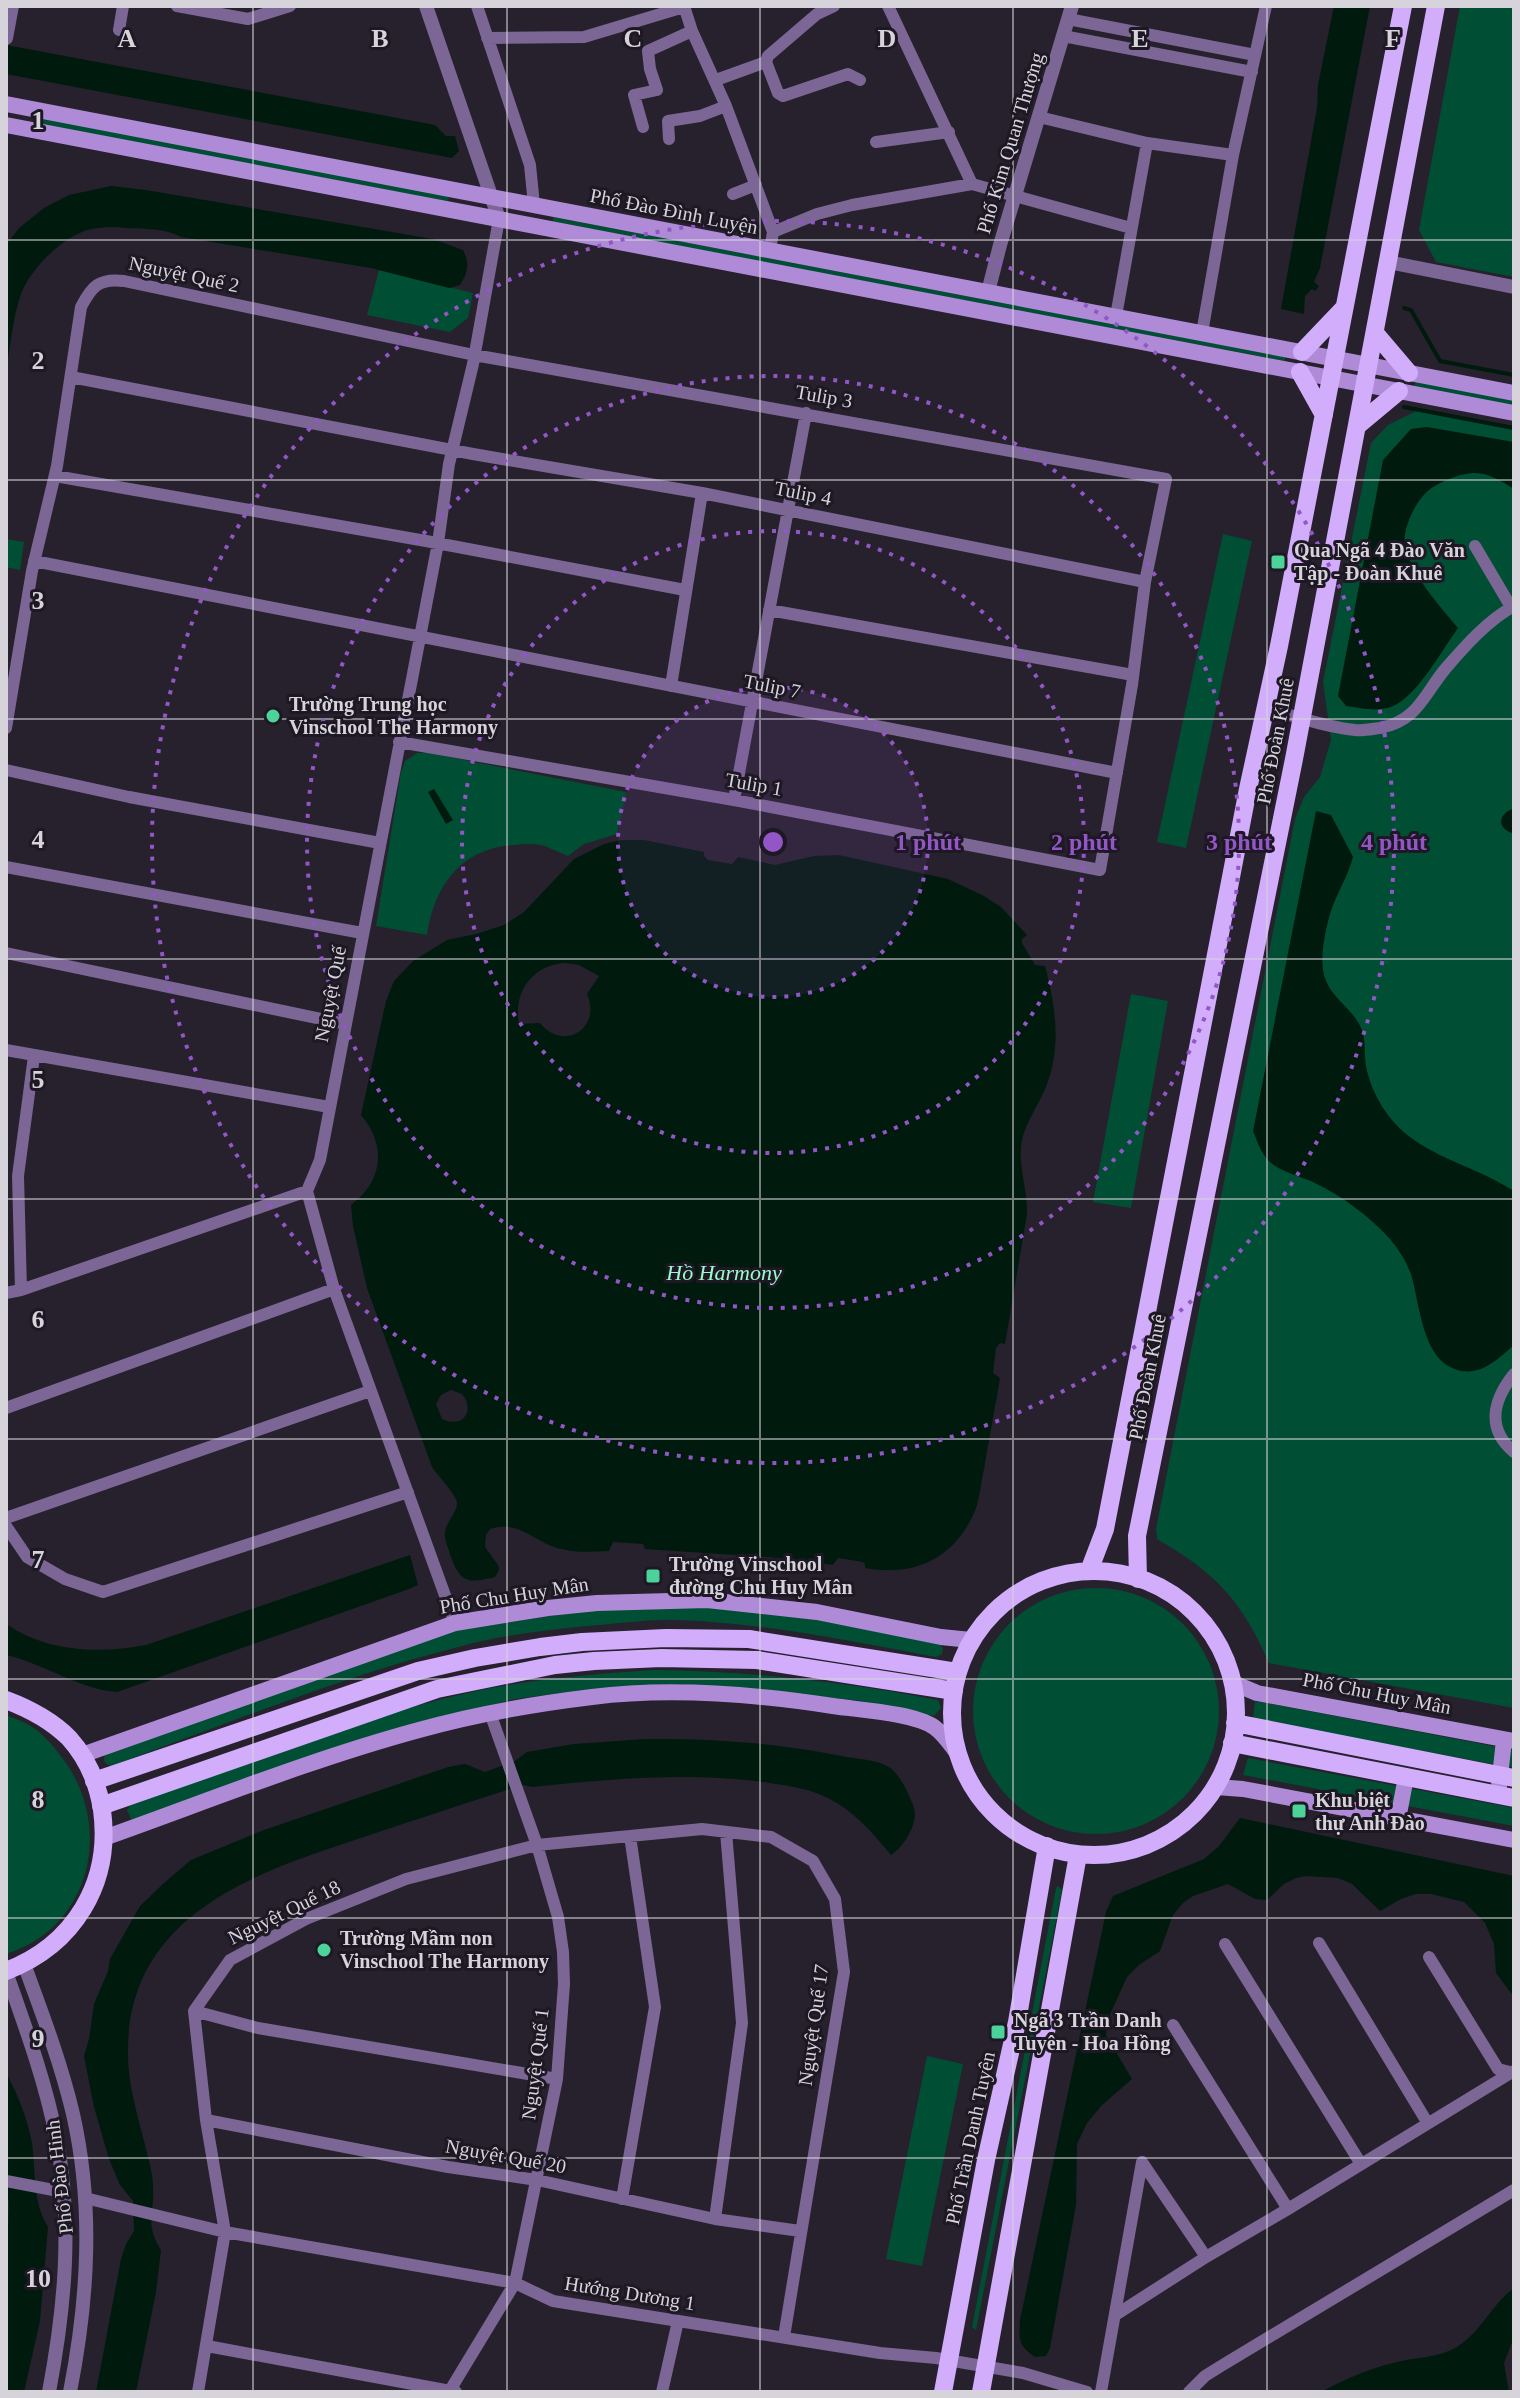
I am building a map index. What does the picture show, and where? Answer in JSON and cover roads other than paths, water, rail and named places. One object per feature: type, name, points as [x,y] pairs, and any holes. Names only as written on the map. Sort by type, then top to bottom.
[{"type":"main road","name":"Phố Đoàn Khuê","points":[[1089,1571],[1105,1529],[1403,6]]},
{"type":"main road","name":"Phố Đoàn Khuê","points":[[1138,1579],[1137,1536],[1302,718],[1436,6]]},
{"type":"main road","name":"Phố Đào Đình Luyện","points":[[6,104],[1514,393]]},
{"type":"main road","name":"Phố Đào Đình Luyện","points":[[6,125],[1514,413]]},
{"type":"main road","points":[[1302,352],[1344,308]]},
{"type":"main road","points":[[1375,333],[1409,373]]},
{"type":"main road","points":[[1300,372],[1324,415]]},
{"type":"main road","points":[[1357,426],[1399,391]]},
{"type":"main road","points":[[1089,1571],[1138,1579],[1161,1588],[1181,1602],[1214,1638],[1233,1683],[1236,1713],[1232,1743],[1216,1787],[1203,1806],[1186,1822],[1157,1841],[1124,1852],[1078,1855],[1047,1846],[1012,1830],[994,1814],[972,1786],[958,1754],[953,1731],[952,1707],[957,1672],[971,1640],[993,1613],[1021,1591],[1042,1580],[1089,1571]]},
{"type":"main road","name":"Phố Chu Huy Mân","points":[[82,1755],[455,1623],[548,1608],[597,1603],[707,1600],[817,1612],[941,1637],[971,1640]]},
{"type":"main road","points":[[94,1781],[418,1671],[554,1645],[666,1638],[749,1639],[957,1672]]},
{"type":"main road","points":[[101,1806],[437,1689],[555,1665],[661,1658],[757,1660],[954,1691]]},
{"type":"main road","name":"Phố Chu Huy Mân","points":[[1233,1683],[1257,1693],[1509,1740]]},
{"type":"main road","points":[[104,1838],[300,1768],[419,1730],[490,1713],[594,1696],[679,1692],[785,1698],[912,1718],[933,1726],[958,1754]]},
{"type":"main road","points":[[6,1700],[41,1716],[70,1739],[82,1755],[101,1806],[104,1838],[99,1873],[79,1915],[50,1947],[24,1964],[6,1971]]},
{"type":"main road","points":[[1235,1723],[1507,1787]]},
{"type":"main road","points":[[1507,1787],[1509,1740]]},
{"type":"main road","points":[[1232,1743],[1406,1777],[1507,1787]]},
{"type":"main road","points":[[1398,1819],[1406,1777]]},
{"type":"main road","points":[[1216,1787],[1243,1789],[1514,1840]]},
{"type":"main road","name":"Phố Trần Danh Tuyên","points":[[943,2392],[986,2160],[1017,2022],[1047,1846]]},
{"type":"main road","points":[[981,2392],[1078,1855]]},
{"type":"street","points":[[6,38],[12,6]]},
{"type":"street","points":[[119,30],[123,6]]},
{"type":"street","points":[[177,6],[248,19],[290,6]]},
{"type":"street","points":[[426,6],[499,219]]},
{"type":"street","points":[[477,6],[530,165],[534,205]]},
{"type":"street","points":[[487,38],[584,37],[684,6],[692,31],[716,80],[773,232],[770,250]]},
{"type":"street","points":[[834,6],[817,14],[768,56],[766,62],[778,93],[783,96],[848,74],[860,80]]},
{"type":"street","points":[[888,6],[972,184]]},
{"type":"street","points":[[1202,333],[1233,155],[1266,6]]},
{"type":"street","points":[[1070,12],[1255,55]]},
{"type":"street","name":"Phố Kim Quan Thượng","points":[[988,292],[1070,12]]},
{"type":"street","points":[[643,127],[634,95],[657,90],[648,51],[692,31]]},
{"type":"street","points":[[1063,36],[1252,72]]},
{"type":"street","points":[[716,80],[766,62]]},
{"type":"street","points":[[669,139],[668,121],[700,116],[726,106]]},
{"type":"street","points":[[1039,117],[1147,143],[1233,155]]},
{"type":"street","points":[[876,142],[949,132]]},
{"type":"street","points":[[1116,316],[1147,143]]},
{"type":"street","points":[[773,232],[817,214],[852,205],[972,184],[1131,228]]},
{"type":"street","points":[[733,194],[756,185]]},
{"type":"street","name":"Nguyệt Quế","points":[[307,1191],[320,1160],[438,543],[452,449],[474,355],[499,219]]},
{"type":"street","points":[[1388,262],[1514,287]]},
{"type":"street","name":"Nguyệt Quế 2","points":[[6,728],[34,561],[55,476],[81,307],[100,282],[111,280],[474,355]]},
{"type":"street","name":"Tulip 3","points":[[474,355],[1166,479],[1145,582]]},
{"type":"street","name":"Tulip 4","points":[[71,377],[702,493],[1145,582]]},
{"type":"street","points":[[734,800],[806,413]]},
{"type":"street","points":[[55,476],[685,590]]},
{"type":"street","points":[[671,686],[702,493]]},
{"type":"street","points":[[1265,708],[1357,730],[1387,727],[1407,718],[1458,655],[1490,623],[1513,607],[1475,546]]},
{"type":"street","name":"Tulip 7","points":[[34,561],[1117,773]]},
{"type":"street","points":[[1117,773],[1145,582]]},
{"type":"street","points":[[769,610],[1133,675]]},
{"type":"street","name":"Tulip 1","points":[[399,742],[734,800],[1100,870],[1117,773]]},
{"type":"street","points":[[6,770],[129,797],[380,843]]},
{"type":"street","points":[[6,867],[362,933]]},
{"type":"street","points":[[6,953],[345,1024]]},
{"type":"street","points":[[6,1050],[329,1107]]},
{"type":"street","points":[[21,1290],[18,1176],[34,1056]]},
{"type":"street","points":[[6,1293],[307,1191],[334,1289],[455,1623]]},
{"type":"street","points":[[6,1408],[334,1289]]},
{"type":"street","points":[[1514,1374],[1498,1400],[1494,1422],[1503,1443],[1514,1452]]},
{"type":"street","points":[[6,1518],[370,1391]]},
{"type":"street","points":[[6,1526],[27,1557],[65,1579],[103,1592],[408,1492]]},
{"type":"street","name":"Nguyệt Quế 1","points":[[452,2391],[515,2283],[557,2079],[564,1984],[558,1917],[537,1845],[490,1713]]},
{"type":"street","name":"Nguyệt Quế 17","points":[[537,1845],[702,1829],[771,1837],[813,1861],[835,1899],[844,1972],[784,2337]]},
{"type":"street","points":[[715,2219],[742,2023],[726,1832]]},
{"type":"street","points":[[622,2199],[655,2007],[630,1836]]},
{"type":"street","name":"Nguyệt Quế 18","points":[[194,2011],[230,1960],[306,1919],[406,1879],[537,1845]]},
{"type":"street","points":[[1319,1943],[1427,2122]]},
{"type":"street","points":[[1225,1944],[1361,2164]]},
{"type":"street","points":[[1429,1957],[1498,2069],[1513,2072]]},
{"type":"street","name":"Phố Đào Hinh","points":[[24,1964],[63,2077],[76,2133],[85,2198],[87,2248],[81,2327],[70,2392]]},
{"type":"street","name":"Phố Đào Hinh","points":[[6,1971],[32,2044],[56,2135],[64,2192],[66,2248],[61,2318],[49,2392]]},
{"type":"street","points":[[198,2392],[225,2232],[206,2120],[194,2011],[258,2028],[557,2079]]},
{"type":"street","points":[[1173,2025],[1288,2209]]},
{"type":"street","points":[[1117,2314],[1513,2072]]},
{"type":"street","name":"Nguyệt Quế 20","points":[[206,2120],[448,2167],[537,2180],[715,2219],[800,2231]]},
{"type":"street","points":[[56,2135],[76,2133]]},
{"type":"street","points":[[1101,2392],[1142,2162],[1206,2257]]},
{"type":"street","points":[[6,2181],[64,2192]]},
{"type":"street","points":[[1189,2392],[1221,2366],[1514,2190]]},
{"type":"street","name":"Hướng Dương 1","points":[[85,2198],[225,2232],[515,2283],[553,2301],[1023,2373],[1087,2392]]},
{"type":"street","points":[[66,2248],[87,2248]]},
{"type":"street","points":[[662,2392],[678,2321]]},
{"type":"street","points":[[207,2346],[452,2391]]},
{"type":"water","points":[[1334,6],[1370,6],[1320,268],[1314,282],[1319,286],[1305,296],[1304,314],[1281,309]]},
{"type":"water","points":[[6,45],[435,125],[446,136],[455,136],[459,151],[452,158],[6,74]]},
{"type":"water","points":[[111,186],[433,239],[463,250],[467,260],[466,272],[460,285],[449,288],[371,268],[181,237],[162,230],[91,229],[70,238],[49,254],[25,284],[16,312],[6,372],[6,245],[19,228],[44,208],[69,195]]},
{"type":"water","points":[[1427,427],[1514,442],[1514,489],[1491,476],[1469,473],[1438,484],[1419,501],[1406,531],[1408,556],[1427,589],[1458,628],[1437,660],[1401,702],[1380,709],[1346,706],[1338,696],[1383,460],[1411,429]]},
{"type":"water","points":[[434,789],[453,820],[446,824],[428,792]]},
{"type":"water","points":[[1512,809],[1514,833],[1507,831],[1501,821]]},
{"type":"water","points":[[1316,811],[1331,815],[1353,857],[1330,914],[1322,957],[1326,981],[1362,1030],[1367,1070],[1377,1097],[1391,1119],[1422,1145],[1514,1191],[1514,1345],[1492,1363],[1477,1370],[1450,1367],[1433,1350],[1427,1339],[1411,1274],[1389,1238],[1364,1214],[1335,1194],[1272,1163],[1262,1153],[1253,1131]]},
{"type":"water","name":"Hồ Harmony","points":[[644,840],[704,852],[708,860],[732,864],[738,857],[775,865],[814,856],[839,855],[948,879],[1001,907],[1027,935],[1022,943],[1035,965],[1045,966],[1056,1028],[1054,1059],[1045,1089],[1022,1140],[1027,1214],[1005,1344],[1000,1343],[996,1348],[993,1373],[1000,1378],[979,1495],[966,1528],[944,1553],[931,1561],[900,1570],[883,1570],[865,1568],[863,1562],[838,1558],[833,1565],[794,1559],[645,1549],[643,1544],[613,1542],[609,1551],[576,1551],[548,1545],[517,1529],[500,1527],[490,1529],[486,1535],[485,1547],[498,1565],[495,1577],[467,1579],[455,1566],[445,1535],[457,1507],[456,1499],[432,1467],[367,1288],[353,1226],[351,1205],[370,1185],[378,1163],[375,1139],[361,1115],[386,1001],[394,981],[413,961],[447,940],[504,925],[524,912],[574,859],[604,844]],"holes":[[[564,963],[579,965],[599,976],[587,994],[590,1006],[585,1026],[569,1036],[559,1036],[540,1023],[519,1024],[519,1001],[527,983],[543,969]],[[451,1390],[462,1394],[468,1406],[465,1417],[456,1422],[442,1419],[436,1404],[441,1395]]]},
{"type":"water","points":[[410,1555],[418,1585],[117,1692],[90,1686],[6,1655],[6,1624],[38,1640],[73,1648],[91,1650],[146,1645]]},
{"type":"water","points":[[645,1739],[771,1745],[879,1763],[893,1770],[901,1780],[914,1808],[912,1828],[905,1841],[891,1855],[855,1816],[837,1803],[807,1790],[740,1779],[681,1777],[532,1787],[523,1785],[310,1855],[234,1888],[200,1910],[171,1936],[148,1967],[134,2004],[128,2049],[129,2073],[152,2176],[153,2233],[161,2250],[136,2392],[96,2392],[121,2259],[134,2231],[133,2201],[120,2185],[109,2159],[84,2056],[94,2004],[110,1959],[140,1906],[191,1860],[264,1830],[448,1767],[465,1764],[485,1772],[515,1761],[527,1752],[574,1744]]},
{"type":"water","points":[[1240,1818],[1514,1876],[1514,1997],[1496,1973],[1494,1944],[1485,1923],[1464,1902],[1431,1894],[1416,1894],[1380,1911],[1352,1884],[1338,1878],[1306,1876],[1284,1884],[1267,1900],[1255,1899],[1228,1884],[1193,1896],[1183,1903],[1173,1915],[1160,1951],[1127,1977],[1108,2019],[1106,2035],[1132,2079],[1102,2105],[1087,2123],[1077,2144],[1076,2205],[1050,2348],[1046,2356],[1035,2357],[1021,2342],[1020,2320],[1106,1912],[1113,1896],[1204,1859],[1219,1846]]},
{"type":"water","points":[[6,2073],[28,2124],[37,2197],[48,2227],[40,2321],[24,2392],[6,2392],[9,2202],[6,2191]]},
{"type":"water","points":[[1514,2288],[1514,2337],[1504,2363],[1509,2392],[1321,2392],[1377,2367],[1450,2351],[1473,2334]]},
{"type":"waterway","points":[[1404,308],[1411,310],[1440,361],[1514,375]]},
{"type":"waterway","points":[[1404,407],[1514,428]]},
{"type":"place","name":"Qua Ngã 4 Đào Văn Tập - Đoàn Khuê","points":[[1278,562]]},
{"type":"place","name":"Trường Trung học Vinschool The Harmony","points":[[273,716]]},
{"type":"place","name":"Trường Vinschool đường Chu Huy Mân","points":[[653,1576]]},
{"type":"place","name":"Khu biệt thự Anh Đào","points":[[1299,1811]]},
{"type":"place","name":"Trường Mầm non Vinschool The Harmony","points":[[324,1950]]},
{"type":"place","name":"Ngã 3 Trần Danh Tuyên - Hoa Hồng","points":[[998,2032]]}]
